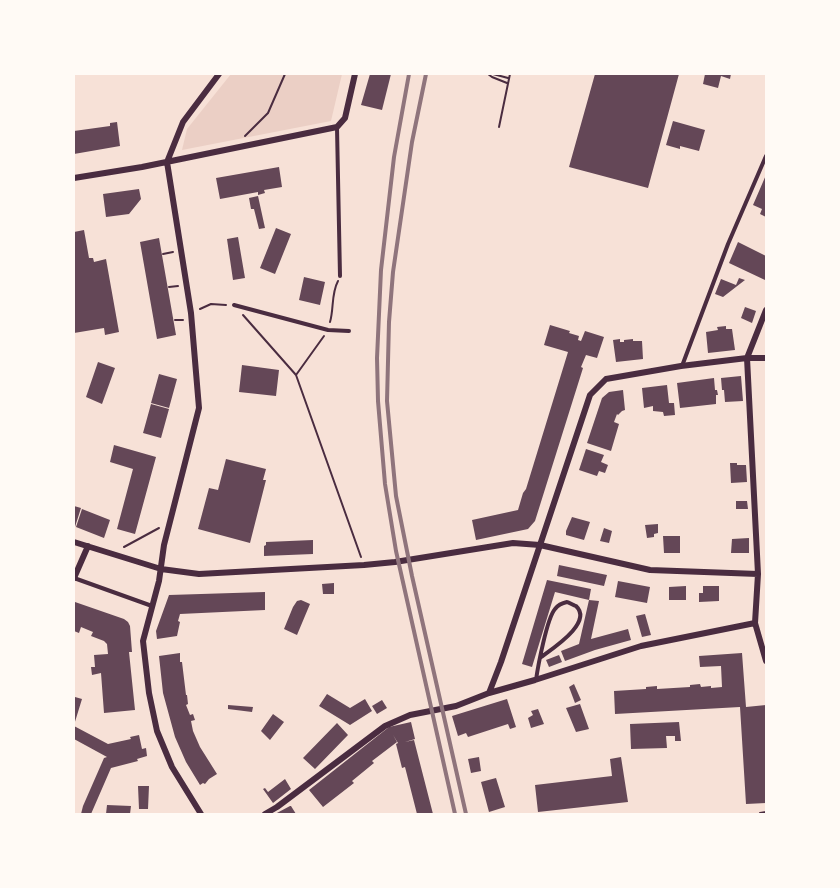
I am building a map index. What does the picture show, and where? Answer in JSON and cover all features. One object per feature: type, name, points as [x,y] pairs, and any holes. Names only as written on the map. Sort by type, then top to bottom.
[{"type":"street","points":[[201,814],[172,767],[157,731],[149,693],[143,641],[159,581],[164,545],[199,408],[190,313],[167,162],[183,122],[219,74]]},
{"type":"street","points":[[74,178],[167,162],[337,127],[345,118],[355,74]]},
{"type":"street","points":[[766,310],[747,358],[758,574],[755,623],[766,661]]},
{"type":"street","points":[[489,693],[590,395],[606,379],[681,366],[766,358]]},
{"type":"street","points":[[74,542],[161,568],[199,574],[395,562],[513,543],[540,545],[650,570],[758,574]]},
{"type":"street","points":[[74,578],[88,546]]},
{"type":"street","points":[[265,814],[385,726],[410,715],[456,706],[489,693],[641,646],[755,623]]},
{"type":"lane","points":[[337,127],[340,276]]},
{"type":"lane","points":[[681,366],[728,244],[766,156]]},
{"type":"lane","points":[[234,305],[328,330],[349,331]]},
{"type":"lane","points":[[74,578],[152,606]]},
{"type":"lane","points":[[536,680],[540,658],[553,611],[560,604],[567,602],[576,606],[580,612],[576,628],[540,658]]},
{"type":"path","points":[[232,149],[268,113],[285,74]]},
{"type":"path","points":[[488,74],[507,83]]},
{"type":"path","points":[[493,74],[509,78]]},
{"type":"path","points":[[499,127],[510,74]]},
{"type":"path","points":[[164,254],[173,252]]},
{"type":"path","points":[[296,375],[328,330],[332,315],[334,288],[340,276]]},
{"type":"path","points":[[169,287],[178,286]]},
{"type":"path","points":[[190,313],[211,304],[234,305],[296,375],[364,565]]},
{"type":"path","points":[[175,320],[183,320]]},
{"type":"path","points":[[124,547],[159,528]]},
{"type":"path","points":[[759,814],[766,813]]},
{"type":"shaded area","points":[[231,74],[342,74],[331,121],[182,150],[187,129]]},
{"type":"building","points":[[370,74],[391,74],[382,110],[361,105]]},
{"type":"building","points":[[595,74],[679,74],[648,188],[569,167]]},
{"type":"building","points":[[705,74],[731,74],[730,79],[721,76],[718,88],[703,84]]},
{"type":"building","points":[[673,121],[705,130],[699,151],[666,145]]},
{"type":"building","points":[[117,122],[120,146],[74,154],[74,131],[110,126],[110,123]]},
{"type":"building","points":[[279,167],[282,187],[264,190],[265,193],[258,195],[258,192],[220,199],[216,178]]},
{"type":"building","points":[[766,175],[766,217],[760,214],[762,209],[753,205]]},
{"type":"building","points":[[139,189],[141,199],[129,214],[106,217],[103,194]]},
{"type":"building","points":[[258,196],[265,228],[259,229],[249,198]]},
{"type":"building","points":[[276,228],[291,234],[275,274],[260,268]]},
{"type":"building","points":[[84,230],[89,258],[93,258],[94,262],[106,259],[119,332],[105,335],[104,328],[74,333],[74,232]]},
{"type":"building","points":[[238,237],[245,278],[233,280],[227,239]]},
{"type":"building","points":[[159,238],[176,335],[157,339],[140,242]]},
{"type":"building","points":[[738,242],[766,256],[765,280],[729,263]]},
{"type":"building","points":[[304,277],[325,282],[320,305],[299,300]]},
{"type":"building","points":[[739,278],[745,280],[723,297],[715,294],[721,279],[736,285]]},
{"type":"building","points":[[745,307],[756,311],[752,323],[741,318]]},
{"type":"building","points":[[550,325],[570,331],[569,333],[579,336],[578,340],[581,341],[585,331],[604,337],[597,358],[586,355],[581,367],[583,368],[535,521],[528,529],[476,540],[472,520],[518,510],[526,489],[568,352],[544,345]]},
{"type":"building","points":[[726,326],[726,329],[732,329],[735,350],[708,353],[706,332]]},
{"type":"building","points":[[620,339],[620,342],[633,339],[633,341],[642,341],[643,359],[616,362],[613,340]]},
{"type":"building","points":[[98,362],[115,368],[102,404],[86,397]]},
{"type":"building","points":[[242,365],[279,370],[276,396],[239,392]]},
{"type":"building","points":[[159,374],[177,379],[169,408],[151,403]]},
{"type":"building","points":[[741,376],[743,401],[725,402],[721,378]]},
{"type":"building","points":[[714,378],[718,395],[716,395],[716,404],[680,408],[677,383]]},
{"type":"building","points":[[667,385],[669,403],[674,403],[675,415],[664,416],[663,412],[653,411],[653,406],[644,408],[642,388]]},
{"type":"building","points":[[623,390],[625,410],[617,414],[614,422],[619,424],[611,451],[587,443],[602,398],[609,392]]},
{"type":"building","points":[[151,404],[169,409],[161,438],[143,433]]},
{"type":"building","points":[[114,445],[156,457],[135,534],[117,529],[133,469],[110,462]]},
{"type":"building","points":[[586,449],[604,455],[601,462],[608,465],[605,473],[599,471],[597,476],[579,470]]},
{"type":"building","points":[[226,459],[266,469],[263,480],[266,480],[250,543],[198,529],[209,488],[218,490]]},
{"type":"building","points":[[730,463],[746,465],[747,482],[731,483]]},
{"type":"building","points":[[736,501],[747,501],[748,509],[736,509]]},
{"type":"building","points":[[74,506],[81,508],[74,530]]},
{"type":"building","points":[[82,509],[110,520],[104,538],[76,527]]},
{"type":"building","points":[[572,517],[590,522],[584,540],[566,535]]},
{"type":"building","points":[[658,524],[658,533],[654,534],[654,537],[647,538],[645,525]]},
{"type":"building","points":[[604,528],[612,531],[609,543],[600,541]]},
{"type":"building","points":[[663,536],[680,536],[680,553],[664,553]]},
{"type":"building","points":[[749,538],[749,553],[731,553],[732,539]]},
{"type":"building","points":[[313,540],[313,554],[264,556],[266,542]]},
{"type":"building","points":[[559,565],[607,575],[604,586],[557,576]]},
{"type":"building","points":[[547,580],[591,589],[589,600],[555,592],[532,667],[522,664]]},
{"type":"building","points":[[618,581],[650,587],[647,603],[615,597]]},
{"type":"building","points":[[334,583],[334,594],[323,594],[322,584]]},
{"type":"building","points":[[686,586],[686,600],[669,600],[669,587]]},
{"type":"building","points":[[703,586],[719,586],[719,601],[699,602],[699,593],[703,593]]},
{"type":"building","points":[[265,592],[265,610],[180,614],[177,636],[157,639],[156,631],[169,595]]},
{"type":"building","points":[[301,600],[310,604],[297,635],[284,629],[293,607],[297,601]]},
{"type":"building","points":[[589,600],[599,601],[591,639],[628,629],[631,640],[565,661],[561,651],[579,644]]},
{"type":"building","points":[[75,602],[128,622],[135,710],[104,713],[101,673],[92,675],[91,667],[95,667],[94,655],[108,654],[107,644],[91,636],[93,632],[81,627],[79,633],[74,631]]},
{"type":"building","points":[[645,614],[651,635],[642,637],[636,616]]},
{"type":"building","points":[[180,653],[187,695],[188,704],[186,705],[195,720],[191,721],[193,731],[217,774],[205,784],[200,785],[175,737],[163,693],[159,656]]},
{"type":"building","points":[[742,653],[746,707],[766,705],[766,803],[746,804],[740,707],[615,714],[614,691],[657,686],[657,689],[690,687],[690,685],[700,684],[701,687],[722,687],[721,666],[700,667],[699,656]]},
{"type":"building","points":[[559,655],[562,662],[549,667],[546,660]]},
{"type":"building","points":[[574,684],[581,700],[575,703],[569,687]]},
{"type":"building","points":[[327,694],[350,708],[365,699],[372,711],[350,725],[319,706]]},
{"type":"building","points":[[75,697],[82,699],[74,725],[74,701]]},
{"type":"building","points":[[507,699],[516,727],[510,729],[508,724],[468,737],[466,733],[458,736],[452,716]]},
{"type":"building","points":[[382,700],[387,708],[377,714],[372,706]]},
{"type":"building","points":[[580,704],[589,729],[576,732],[566,708]]},
{"type":"building","points":[[228,705],[253,707],[252,712],[228,709]]},
{"type":"building","points":[[538,709],[544,724],[531,728],[528,718],[533,715],[531,711]]},
{"type":"building","points":[[273,714],[284,722],[270,740],[261,731]]},
{"type":"building","points":[[411,722],[415,739],[405,742],[414,740],[433,814],[417,814],[405,767],[402,768],[396,744],[398,743],[393,735],[397,742],[372,761],[374,763],[352,781],[354,783],[323,807],[309,790],[389,727]]},
{"type":"building","points":[[679,722],[681,741],[675,741],[675,736],[666,736],[667,748],[631,749],[630,724]]},
{"type":"building","points":[[337,723],[348,735],[315,769],[303,758]]},
{"type":"building","points":[[74,726],[108,744],[139,735],[142,749],[146,748],[147,756],[137,759],[138,761],[111,768],[91,814],[81,814],[104,758],[107,757],[74,739]]},
{"type":"building","points":[[479,757],[481,771],[471,773],[468,759]]},
{"type":"building","points":[[621,757],[628,802],[538,812],[535,785],[612,776],[610,759]]},
{"type":"building","points":[[496,778],[505,807],[489,812],[481,782]]},
{"type":"building","points":[[285,779],[291,789],[273,803],[263,789],[265,788],[268,792]]},
{"type":"building","points":[[138,786],[149,786],[148,809],[139,809]]},
{"type":"building","points":[[107,805],[131,806],[130,814],[106,814]]},
{"type":"building","points":[[290,806],[296,814],[275,814]]},
{"type":"railway","points":[[409,74],[394,157],[381,270],[377,358],[378,401],[385,484],[396,551],[455,814]]},
{"type":"railway","points":[[426,74],[412,142],[393,272],[387,401],[396,496],[466,814]]}]
